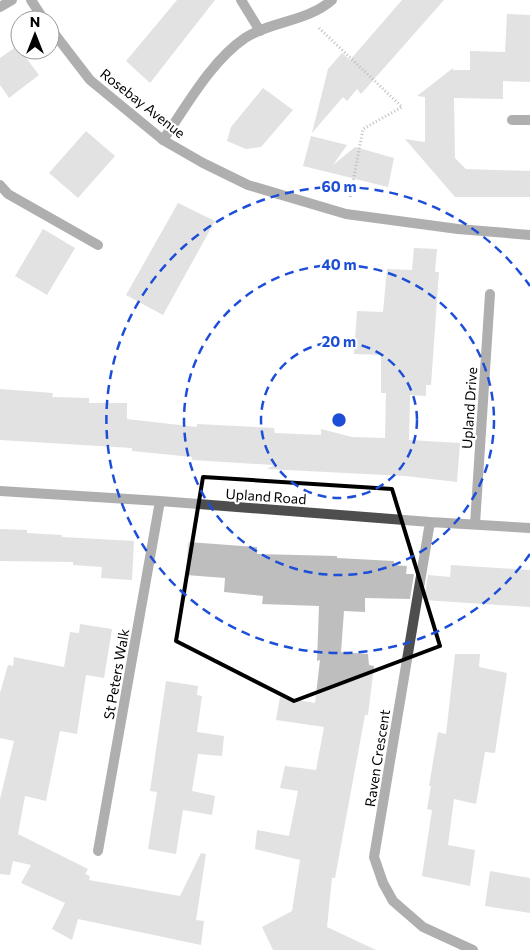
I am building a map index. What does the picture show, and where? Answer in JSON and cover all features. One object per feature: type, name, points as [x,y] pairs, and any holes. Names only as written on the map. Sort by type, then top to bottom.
[{"type":"street","points":[[0,7],[12,0]]},
{"type":"street","points":[[241,0],[260,31]]},
{"type":"street","points":[[163,140],[205,80],[226,54],[245,38],[306,15],[332,0]]},
{"type":"street","name":"Rosebay Avenue","points":[[60,41],[90,80],[163,140],[203,163],[248,185],[346,214],[458,229],[530,235]]},
{"type":"street","points":[[512,120],[530,120]]},
{"type":"street","points":[[0,185],[8,194],[98,245]]},
{"type":"street","name":"Upland Drive","points":[[475,524],[490,294]]},
{"type":"street","name":"Upland Road","points":[[0,491],[530,528]]},
{"type":"street","name":"St Peters Walk","points":[[98,851],[160,501]]},
{"type":"street","name":"Raven Crescent","points":[[430,522],[374,856],[383,883],[393,902],[423,927],[473,950]]},
{"type":"path","points":[[306,15],[402,107],[363,129],[346,214]]},
{"type":"highlighted area","points":[[203,477],[392,489],[440,646],[294,701],[176,641]]},
{"type":"building","points":[[177,0],[215,0],[150,83],[126,61]]},
{"type":"building","points":[[402,0],[444,0],[361,94],[357,89],[347,101],[343,97],[312,133],[328,69],[342,53],[350,60]]},
{"type":"building","points":[[507,14],[530,15],[530,82],[503,81],[503,99],[454,98],[455,158],[466,169],[530,171],[530,197],[455,197],[405,139],[425,142],[425,97],[417,96],[453,68],[453,70],[470,70],[470,51],[505,52]]},
{"type":"building","points":[[10,51],[10,60],[28,60],[39,75],[9,98],[0,85],[0,58]]},
{"type":"building","points":[[263,88],[293,110],[261,147],[246,149],[227,141],[231,127]]},
{"type":"building","points":[[86,131],[115,156],[78,198],[49,173]]},
{"type":"building","points":[[311,136],[347,145],[333,165],[355,147],[394,158],[388,187],[303,166]]},
{"type":"building","points":[[178,203],[215,221],[163,315],[126,295]]},
{"type":"building","points":[[43,229],[75,248],[47,295],[15,276]]},
{"type":"building","points":[[414,248],[437,249],[435,272],[439,272],[431,385],[426,385],[426,396],[410,395],[409,440],[460,443],[457,482],[405,476],[267,469],[274,465],[192,460],[192,457],[132,451],[132,448],[0,440],[0,389],[53,393],[52,397],[89,398],[89,403],[127,403],[127,419],[197,427],[197,424],[274,428],[275,433],[321,435],[321,429],[352,437],[385,438],[386,393],[381,393],[381,355],[354,354],[357,311],[383,312],[387,269],[412,270]]},
{"type":"building","points":[[0,529],[27,530],[27,533],[62,535],[62,537],[134,541],[132,580],[101,578],[102,567],[73,565],[73,562],[0,561]]},
{"type":"building","points":[[188,542],[257,547],[257,554],[337,556],[337,558],[394,561],[394,565],[407,566],[406,574],[414,574],[410,599],[365,598],[365,612],[344,611],[341,652],[368,654],[369,665],[374,666],[368,715],[365,715],[335,878],[332,878],[327,927],[376,950],[273,950],[262,927],[292,911],[300,860],[255,849],[257,830],[289,836],[298,791],[280,788],[285,766],[316,770],[324,727],[276,720],[280,697],[315,703],[320,660],[317,661],[319,606],[262,604],[263,596],[224,592],[225,578],[186,575]]},
{"type":"building","points":[[451,565],[530,570],[530,607],[424,600],[428,575],[450,577]]},
{"type":"building","points":[[80,624],[112,629],[104,678],[86,675],[77,734],[60,731],[46,801],[25,796],[18,834],[88,869],[85,874],[90,876],[89,880],[180,896],[201,853],[206,854],[196,920],[204,921],[201,945],[78,919],[72,940],[52,929],[65,903],[21,883],[31,865],[13,861],[10,875],[0,874],[0,799],[14,741],[0,738],[0,693],[8,665],[13,666],[14,657],[64,667],[70,632],[79,633]]},
{"type":"building","points":[[455,654],[480,654],[479,667],[507,673],[495,753],[485,752],[476,804],[454,799],[448,845],[475,850],[470,886],[422,876],[432,810],[427,809],[431,786],[429,786],[438,732],[446,734]]},
{"type":"building","points":[[166,681],[198,686],[197,695],[202,696],[197,732],[224,736],[222,756],[198,754],[192,791],[215,796],[212,815],[183,810],[176,854],[148,849],[157,792],[150,791]]},
{"type":"building","points":[[490,871],[530,878],[530,913],[485,906]]}]
